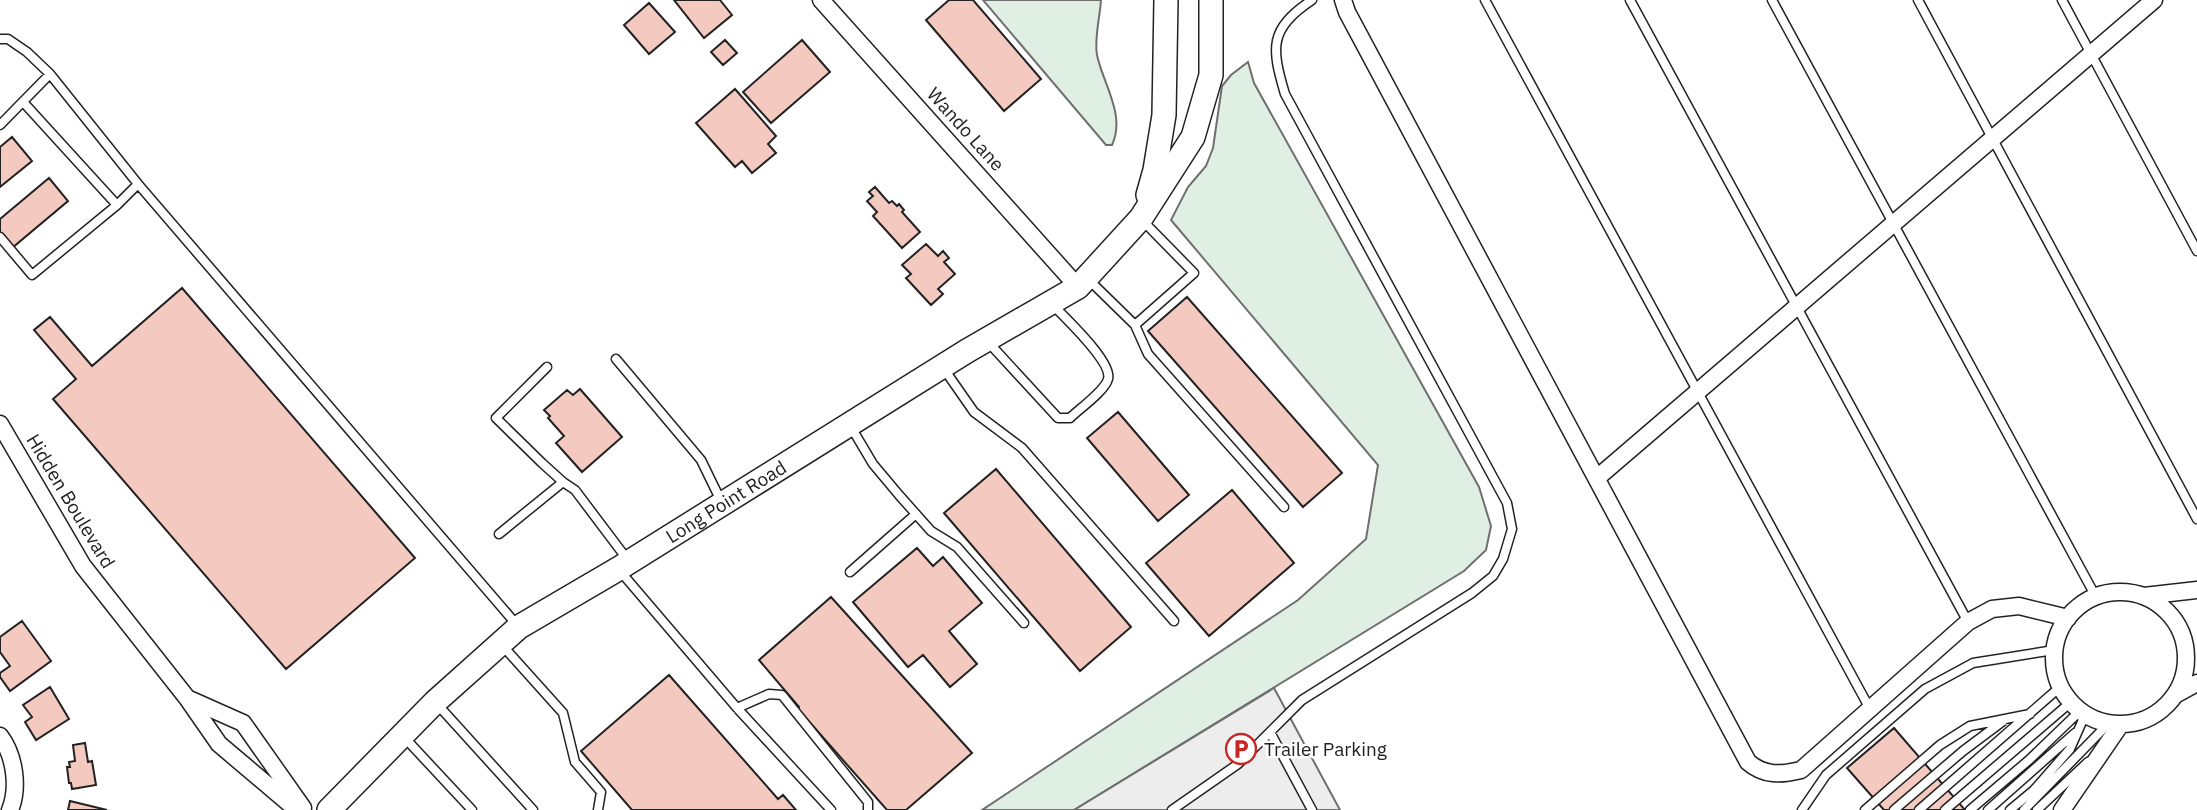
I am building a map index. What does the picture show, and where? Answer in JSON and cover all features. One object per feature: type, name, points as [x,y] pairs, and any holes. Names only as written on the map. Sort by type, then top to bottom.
[{"type":"main road","points":[[1141,218],[1155,170],[1164,115],[1166,0]]},
{"type":"main road","name":"Long Point Road","points":[[329,810],[435,702],[519,627],[1082,282],[1141,218],[1193,137],[1211,75],[1211,0]]},
{"type":"street","name":"Wando Lane","points":[[821,0],[1082,282]]},
{"type":"street","points":[[1343,0],[1748,762],[1757,770],[1780,775],[1801,771],[1968,622],[1992,609],[2019,606],[2068,618]]},
{"type":"street","points":[[1597,478],[2154,0]]},
{"type":"street","name":"Hidden Boulevard","points":[[0,424],[83,566],[187,698],[219,744],[297,810]]},
{"type":"street","points":[[2142,596],[2197,590]]},
{"type":"street","points":[[2119,592],[2142,596],[2153,601],[2171,616],[2182,636],[2186,648],[2185,672],[2175,695],[2167,705],[2146,719],[2115,724],[2079,709],[2060,687],[2054,650],[2062,628],[2068,618],[2096,597],[2119,592]]},
{"type":"street","points":[[2175,695],[2197,683]]},
{"type":"street","name":"Hidden Boulevard","points":[[187,698],[243,723],[304,810]]},
{"type":"street","points":[[2062,810],[2110,741],[2115,724]]},
{"type":"street","points":[[0,736],[14,768],[15,798],[10,810]]},
{"type":"lane","points":[[1172,810],[1238,764],[1302,700],[1472,593],[1493,576],[1503,559],[1513,529],[1507,503],[1285,94],[1276,64],[1276,44],[1283,24],[1312,0]]},
{"type":"lane","points":[[1485,0],[1870,709]]},
{"type":"lane","points":[[1630,0],[1968,622]]},
{"type":"lane","points":[[1772,0],[2096,597]]},
{"type":"lane","points":[[1918,0],[2197,519]]},
{"type":"lane","points":[[2062,0],[2197,251]]},
{"type":"lane","points":[[0,39],[8,39],[27,52],[50,74],[138,184],[519,627]]},
{"type":"lane","points":[[0,125],[50,74]]},
{"type":"lane","points":[[24,103],[117,205]]},
{"type":"lane","points":[[0,237],[32,275],[117,205],[138,184]]},
{"type":"lane","points":[[1135,325],[1194,273],[1141,218]]},
{"type":"lane","points":[[1082,282],[1135,325],[1148,354],[1284,508]]},
{"type":"lane","points":[[986,340],[1058,418],[1069,418],[1104,387],[1108,373],[1103,360],[1051,303]]},
{"type":"lane","points":[[616,359],[701,460],[722,504]]},
{"type":"lane","points":[[942,366],[974,412],[1022,448],[1174,621]]},
{"type":"lane","points":[[547,367],[496,418],[541,463],[575,490],[624,565],[737,708],[831,810]]},
{"type":"lane","points":[[850,424],[873,464],[916,514],[931,531],[957,547],[1024,624]]},
{"type":"lane","points":[[499,534],[563,482]]},
{"type":"lane","points":[[850,572],[916,514]]},
{"type":"lane","points":[[500,642],[563,713],[575,762],[601,792],[598,810]]},
{"type":"lane","points":[[1802,810],[1826,775],[1925,689],[1973,663],[2054,650]]},
{"type":"lane","points":[[1919,810],[2060,687]]},
{"type":"lane","points":[[737,708],[769,694],[782,695],[868,802],[868,810]]},
{"type":"lane","points":[[435,702],[533,810]]},
{"type":"lane","points":[[2010,810],[2034,790],[2070,749],[2078,730],[2079,709]]},
{"type":"lane","points":[[1945,810],[2079,709]]},
{"type":"lane","points":[[1970,810],[2029,760],[2079,709]]},
{"type":"lane","points":[[1865,810],[1940,745],[1970,726],[2029,714]]},
{"type":"lane","points":[[1894,810],[1963,751],[2007,718]]},
{"type":"lane","points":[[2024,810],[2115,724]]},
{"type":"lane","points":[[1987,810],[2078,730]]},
{"type":"lane","points":[[1270,732],[1312,810]]},
{"type":"lane","points":[[402,735],[472,810]]},
{"type":"lane","points":[[2037,810],[2110,741]]},
{"type":"lane","points":[[2054,810],[2074,793]]},
{"type":"green space","points":[[983,0],[1101,0],[1096,49],[1115,111],[1116,134],[1112,145],[1106,145]]},
{"type":"green space","points":[[1248,62],[1254,83],[1479,487],[1491,526],[1486,550],[1464,571],[1074,810],[982,810],[1298,600],[1366,539],[1378,465],[1171,220],[1188,187],[1206,166],[1213,148],[1222,86]]},
{"type":"shaded area","name":"Trailer Parking","points":[[1274,688],[1340,810],[1074,810]]},
{"type":"building","points":[[674,0],[720,0],[732,15],[704,38]]},
{"type":"building","points":[[949,0],[973,0],[1041,79],[1004,111],[926,20]]},
{"type":"building","points":[[649,3],[675,32],[649,54],[624,25]]},
{"type":"building","points":[[725,40],[737,53],[723,65],[711,52]]},
{"type":"building","points":[[802,40],[830,72],[771,123],[743,92]]},
{"type":"building","points":[[735,89],[776,136],[768,144],[776,153],[752,173],[742,161],[735,167],[696,123]]},
{"type":"building","points":[[12,137],[32,161],[0,187],[0,147]]},
{"type":"building","points":[[49,178],[68,201],[12,248],[0,234],[0,219]]},
{"type":"building","points":[[875,187],[889,203],[892,201],[897,206],[899,204],[904,210],[902,212],[920,232],[902,248],[873,216],[877,212],[867,201],[873,196],[869,192]]},
{"type":"building","points":[[926,244],[938,256],[943,251],[949,258],[944,262],[955,274],[938,289],[943,294],[931,305],[906,278],[911,274],[902,265]]},
{"type":"building","points":[[182,288],[415,558],[286,669],[53,399],[76,379],[34,330],[50,317],[92,366]]},
{"type":"building","points":[[1187,297],[1342,473],[1303,507],[1148,331]]},
{"type":"building","points":[[580,389],[622,437],[582,472],[556,443],[564,436],[544,410],[567,390],[573,395]]},
{"type":"building","points":[[1118,412],[1189,495],[1158,521],[1087,438]]},
{"type":"building","points":[[996,469],[1131,627],[1080,671],[944,513]]},
{"type":"building","points":[[1232,490],[1294,563],[1209,636],[1146,563]]},
{"type":"building","points":[[917,548],[933,566],[943,557],[982,603],[949,631],[977,664],[950,687],[923,655],[908,667],[853,602]]},
{"type":"building","points":[[831,597],[972,753],[906,810],[887,810],[798,709],[759,660]]},
{"type":"building","points":[[22,621],[51,661],[10,691],[0,677],[0,673],[10,666],[0,652],[0,637]]},
{"type":"building","points":[[669,675],[778,799],[783,795],[796,810],[632,810],[581,751]]},
{"type":"building","points":[[50,687],[69,719],[36,740],[25,722],[32,717],[23,705]]},
{"type":"building","points":[[1894,728],[1965,810],[1884,810],[1847,768]]},
{"type":"building","points":[[85,743],[88,762],[92,761],[96,785],[72,789],[67,767],[70,767],[69,762],[75,761],[73,745]]},
{"type":"building","points":[[70,801],[107,810],[68,810]]},
{"type":"place","name":"Trailer Parking","points":[[1241,749]]}]
